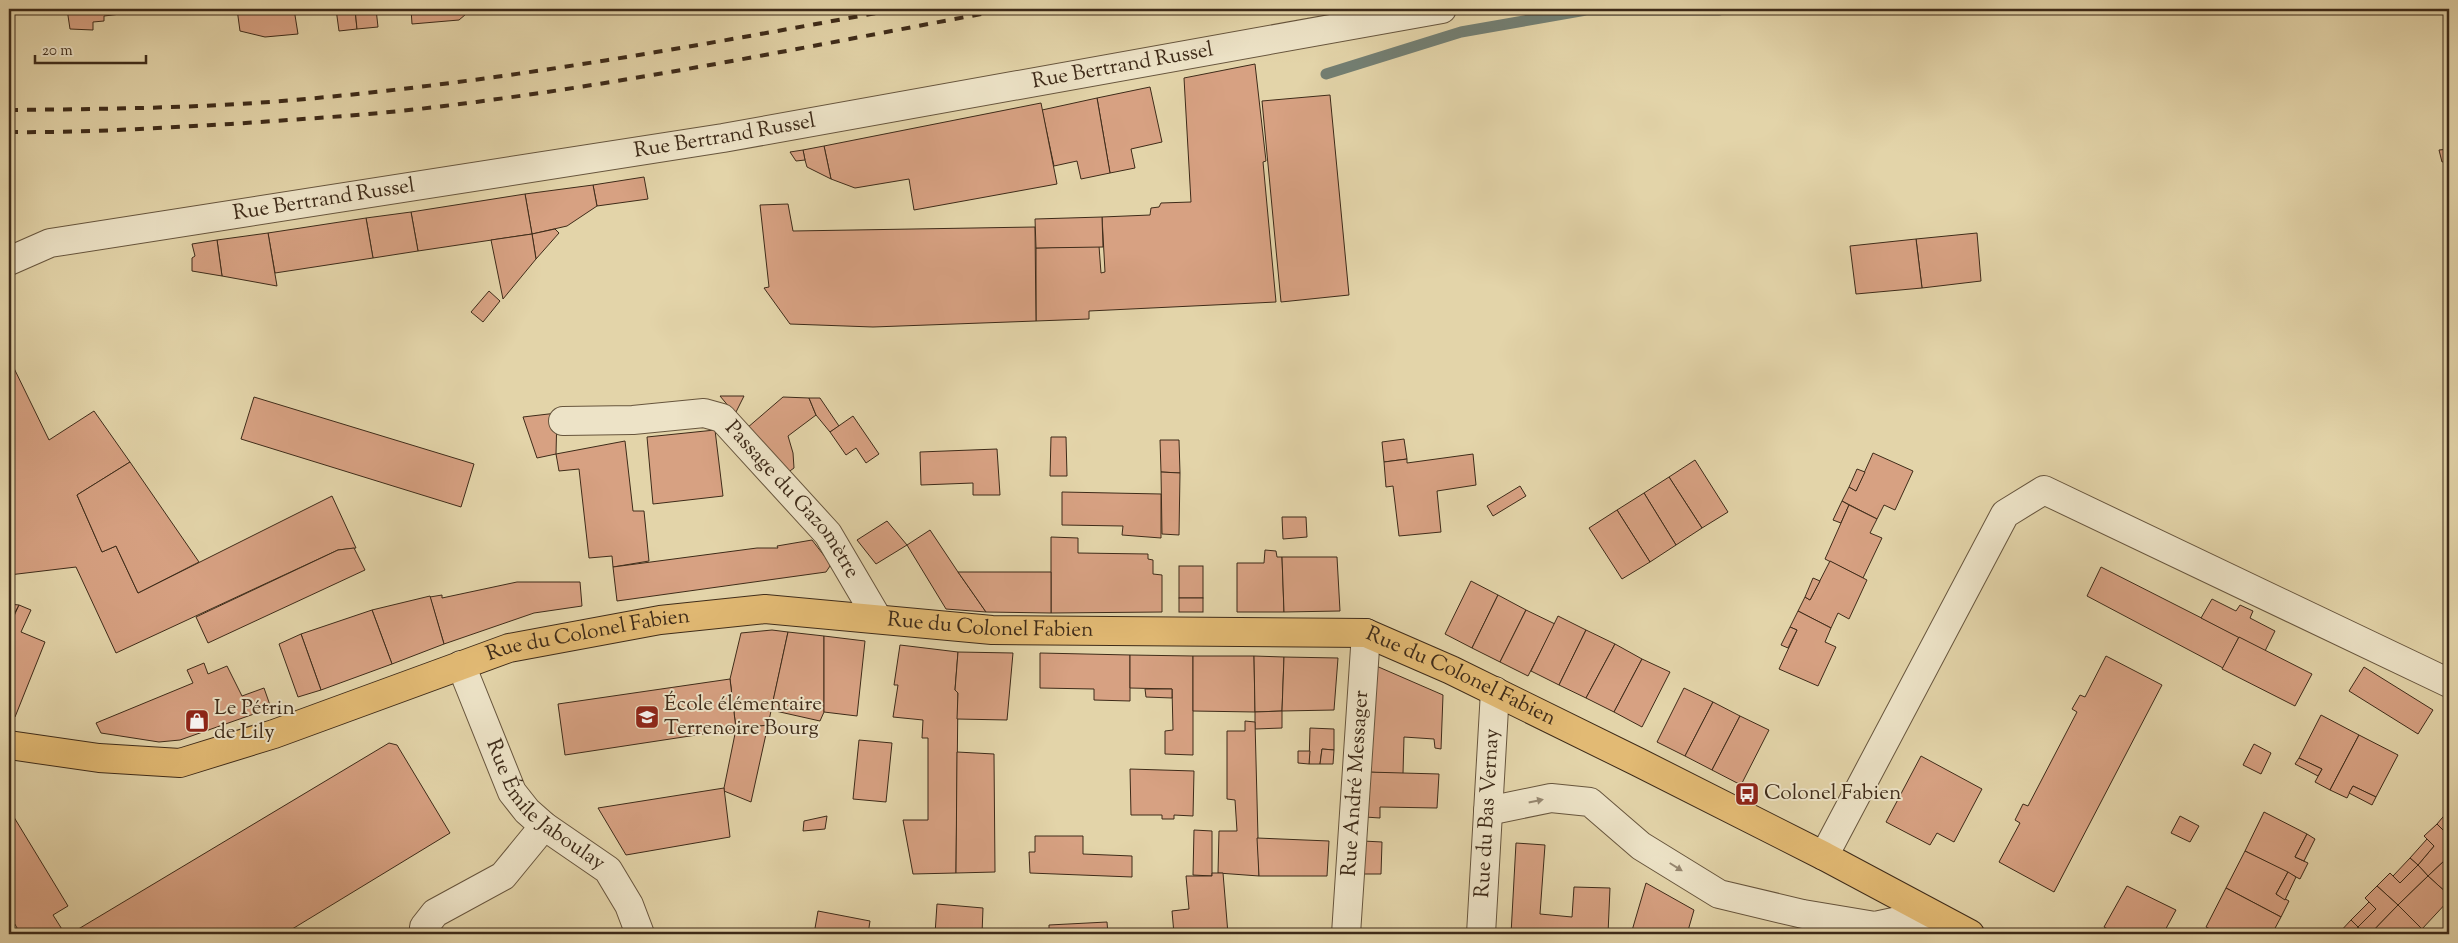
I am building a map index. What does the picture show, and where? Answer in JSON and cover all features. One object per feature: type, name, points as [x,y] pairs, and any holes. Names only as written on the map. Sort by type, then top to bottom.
[{"type":"main road","name":"Rue du Colonel Fabien","points":[[9,746],[99,758],[180,763],[274,734],[509,648],[660,620],[765,610],[992,630],[1366,633],[1495,691],[1824,856],[1970,934]]},
{"type":"street","name":"Rue Bertrand Russel","points":[[9,261],[50,243],[723,138],[1442,9]]},
{"type":"street","name":"Passage du Gazomètre","points":[[563,421],[633,420],[704,413],[722,418],[828,534],[878,619]]},
{"type":"street","points":[[1824,856],[2005,514],[2044,490],[2449,683]]},
{"type":"street","name":"Rue André Messager","points":[[1346,934],[1366,633]]},
{"type":"street","name":"Rue Émile Jaboulay","points":[[461,665],[512,792],[544,826],[608,870],[630,906],[640,934]]},
{"type":"street","name":"Rue du Bas Vernay","points":[[1480,934],[1495,691]]},
{"type":"street","points":[[1488,811],[1551,798],[1590,802],[1641,846],[1719,894],[1804,914],[1875,926],[1930,914]]},
{"type":"street","points":[[424,927],[435,913],[503,876],[544,826]]},
{"type":"building","points":[[67,9],[154,10],[104,16],[104,21],[93,22],[93,30],[70,29]]},
{"type":"building","points":[[237,9],[294,9],[298,34],[265,37],[240,31]]},
{"type":"building","points":[[336,9],[355,9],[357,29],[339,31]]},
{"type":"building","points":[[355,9],[376,9],[378,27],[357,29]]},
{"type":"building","points":[[411,9],[472,9],[459,20],[412,24]]},
{"type":"building","points":[[1255,64],[1266,161],[1263,162],[1276,302],[1089,311],[1089,319],[1036,321],[1036,248],[1099,246],[1101,273],[1105,272],[1102,217],[1150,215],[1151,208],[1159,207],[1161,203],[1191,202],[1184,78]]},
{"type":"building","points":[[1150,87],[1162,142],[1131,149],[1135,168],[1110,173],[1097,98]]},
{"type":"building","points":[[1330,95],[1349,295],[1281,302],[1262,101]]},
{"type":"building","points":[[1097,98],[1110,173],[1081,179],[1077,161],[1054,166],[1042,110]]},
{"type":"building","points":[[1041,103],[1057,184],[914,210],[909,179],[855,188],[831,179],[824,146]]},
{"type":"building","points":[[824,146],[831,179],[807,167],[805,160],[803,150]]},
{"type":"building","points":[[2449,149],[2449,161],[2442,162],[2439,150]]},
{"type":"building","points":[[803,150],[805,160],[796,161],[790,152]]},
{"type":"building","points":[[644,177],[648,199],[597,206],[593,185]]},
{"type":"building","points":[[593,185],[597,206],[567,226],[532,234],[525,194]]},
{"type":"building","points":[[525,194],[532,234],[418,251],[411,212]]},
{"type":"building","points":[[788,204],[793,231],[1035,227],[1036,321],[873,327],[790,324],[764,288],[769,287],[760,205]]},
{"type":"building","points":[[411,212],[418,251],[373,258],[366,218]]},
{"type":"building","points":[[1102,217],[1103,247],[1036,248],[1035,219]]},
{"type":"building","points":[[366,218],[373,258],[275,273],[268,233]]},
{"type":"building","points":[[555,229],[559,233],[536,259],[532,234]]},
{"type":"building","points":[[268,233],[277,286],[222,276],[217,240]]},
{"type":"building","points":[[1977,233],[1981,281],[1922,288],[1916,239]]},
{"type":"building","points":[[532,234],[536,259],[503,299],[491,240]]},
{"type":"building","points":[[1916,239],[1922,288],[1856,294],[1850,246]]},
{"type":"building","points":[[217,240],[222,276],[192,271],[192,258],[195,256],[192,244]]},
{"type":"building","points":[[489,291],[500,301],[483,322],[471,312]]},
{"type":"building","points":[[9,358],[49,440],[94,411],[130,462],[77,495],[102,552],[116,546],[138,593],[332,496],[356,548],[338,550],[116,653],[76,567],[9,575]]},
{"type":"building","points":[[720,396],[744,396],[735,414]]},
{"type":"building","points":[[254,397],[474,464],[461,507],[241,439]]},
{"type":"building","points":[[783,397],[809,398],[816,415],[788,436],[793,453],[794,468],[787,473],[747,428]]},
{"type":"building","points":[[809,398],[820,398],[839,426],[830,432],[816,415]]},
{"type":"building","points":[[557,413],[556,454],[537,458],[523,417]]},
{"type":"building","points":[[853,416],[879,454],[866,463],[856,448],[846,455],[830,432]]},
{"type":"building","points":[[715,430],[723,496],[653,504],[647,437]]},
{"type":"building","points":[[1051,437],[1066,437],[1067,476],[1050,476]]},
{"type":"building","points":[[1404,439],[1407,459],[1384,462],[1382,442]]},
{"type":"building","points":[[1160,440],[1179,440],[1180,473],[1161,472]]},
{"type":"building","points":[[625,441],[633,511],[644,511],[649,561],[613,567],[612,556],[589,558],[579,469],[559,471],[556,454]]},
{"type":"building","points":[[997,449],[1000,495],[973,495],[973,483],[921,485],[920,452]]},
{"type":"building","points":[[1873,453],[1913,471],[1895,510],[1884,505],[1877,519],[1842,501],[1849,487],[1856,491]]},
{"type":"building","points":[[1473,454],[1476,485],[1437,491],[1441,532],[1399,536],[1393,486],[1386,487],[1384,462],[1407,459],[1407,463]]},
{"type":"building","points":[[1695,460],[1728,512],[1702,528],[1669,477]]},
{"type":"building","points":[[130,462],[199,562],[138,593],[116,546],[102,552],[77,495]]},
{"type":"building","points":[[1857,469],[1865,472],[1856,491],[1849,487]]},
{"type":"building","points":[[1161,472],[1180,473],[1179,535],[1162,534]]},
{"type":"building","points":[[1669,477],[1702,528],[1676,545],[1644,493]]},
{"type":"building","points":[[1520,486],[1526,496],[1493,516],[1487,506]]},
{"type":"building","points":[[1062,492],[1161,494],[1161,538],[1122,535],[1123,526],[1062,525]]},
{"type":"building","points":[[1644,493],[1676,545],[1650,562],[1617,510]]},
{"type":"building","points":[[1842,501],[1849,505],[1841,523],[1833,520]]},
{"type":"building","points":[[1849,505],[1877,519],[1870,533],[1882,538],[1863,578],[1825,559]]},
{"type":"building","points":[[1617,510],[1650,562],[1622,579],[1589,528]]},
{"type":"building","points":[[1282,517],[1306,517],[1307,537],[1283,539]]},
{"type":"building","points":[[887,521],[907,545],[876,564],[857,540]]},
{"type":"building","points":[[930,530],[986,612],[946,609],[907,545]]},
{"type":"building","points":[[1051,537],[1078,538],[1078,553],[1148,554],[1148,559],[1153,560],[1153,574],[1162,575],[1162,612],[1051,613]]},
{"type":"building","points":[[812,540],[829,562],[830,566],[826,572],[617,601],[613,567],[757,548],[778,548],[777,546]]},
{"type":"building","points":[[354,548],[365,570],[208,643],[196,617],[338,550]]},
{"type":"building","points":[[1265,550],[1276,551],[1277,557],[1282,557],[1284,612],[1237,612],[1237,563],[1264,563]]},
{"type":"building","points":[[1282,557],[1337,557],[1340,611],[1284,612]]},
{"type":"building","points":[[1830,561],[1867,580],[1849,619],[1838,613],[1831,628],[1798,611],[1805,597],[1810,600]]},
{"type":"building","points":[[1179,566],[1203,566],[1203,598],[1179,598]]},
{"type":"building","points":[[2101,567],[2239,637],[2223,668],[2087,596]]},
{"type":"building","points":[[958,572],[1051,572],[1051,613],[986,612]]},
{"type":"building","points":[[1813,578],[1820,581],[1810,600],[1805,597]]},
{"type":"building","points":[[1471,581],[1498,595],[1472,648],[1445,634]]},
{"type":"building","points":[[517,582],[580,582],[582,606],[534,613],[444,644],[430,597],[442,595],[442,598]]},
{"type":"building","points":[[1498,595],[1526,610],[1500,662],[1472,648]]},
{"type":"building","points":[[430,596],[444,644],[392,664],[372,610]]},
{"type":"building","points":[[1179,598],[1203,598],[1203,612],[1179,612]]},
{"type":"building","points":[[2212,599],[2236,611],[2240,605],[2253,611],[2250,618],[2275,631],[2265,651],[2201,618]]},
{"type":"building","points":[[9,604],[19,605],[13,616],[9,615]]},
{"type":"building","points":[[19,605],[31,610],[21,632],[45,642],[15,717],[9,714],[9,627]]},
{"type":"building","points":[[372,610],[392,664],[321,690],[301,634]]},
{"type":"building","points":[[1526,610],[1555,624],[1528,676],[1500,662]]},
{"type":"building","points":[[1798,611],[1831,628],[1825,642],[1836,647],[1818,686],[1779,669],[1797,630],[1790,627]]},
{"type":"building","points":[[1558,616],[1586,630],[1559,685],[1531,671]]},
{"type":"building","points":[[1790,627],[1797,630],[1788,648],[1781,645]]},
{"type":"building","points":[[772,630],[788,632],[768,725],[736,729],[730,679],[741,633]]},
{"type":"building","points":[[1586,630],[1615,644],[1586,698],[1559,685]]},
{"type":"building","points":[[788,632],[824,636],[824,712],[820,721],[771,710]]},
{"type":"building","points":[[301,634],[321,690],[298,697],[279,644]]},
{"type":"building","points":[[824,636],[865,641],[857,716],[824,712]]},
{"type":"building","points":[[2239,637],[2312,674],[2295,706],[2222,669]]},
{"type":"building","points":[[1615,644],[1642,659],[1614,712],[1586,698]]},
{"type":"building","points":[[900,645],[958,652],[955,690],[958,693],[956,873],[913,874],[903,820],[928,820],[928,738],[922,738],[923,720],[893,717],[898,685],[894,685]]},
{"type":"building","points":[[958,652],[1013,653],[1007,720],[957,719],[958,693],[955,690]]},
{"type":"building","points":[[1040,653],[1130,655],[1130,701],[1094,700],[1094,689],[1040,688]]},
{"type":"building","points":[[1130,655],[1193,656],[1193,755],[1165,754],[1165,731],[1173,730],[1172,689],[1130,688]]},
{"type":"building","points":[[1193,656],[1254,656],[1255,712],[1193,711]]},
{"type":"building","points":[[1254,656],[1284,657],[1282,711],[1255,712]]},
{"type":"building","points":[[2106,656],[2162,685],[2054,892],[1999,862],[2020,823],[2015,820],[2023,804],[2028,806],[2077,712],[2072,709],[2080,695],[2085,697]]},
{"type":"building","points":[[1284,657],[1338,658],[1334,710],[1282,711]]},
{"type":"building","points":[[1642,659],[1670,672],[1642,727],[1614,712]]},
{"type":"building","points":[[204,663],[208,674],[227,666],[242,696],[264,688],[271,708],[180,740],[159,742],[101,733],[96,723],[193,683],[187,670]]},
{"type":"building","points":[[1374,665],[1443,695],[1441,749],[1435,748],[1434,739],[1404,737],[1403,774],[1367,772]]},
{"type":"building","points":[[2364,667],[2433,710],[2418,734],[2349,691]]},
{"type":"building","name":"École élémentaire Terrenoire Bourg","points":[[730,679],[736,729],[565,755],[558,704]]},
{"type":"building","points":[[1684,688],[1713,702],[1685,756],[1657,742]]},
{"type":"building","points":[[1145,689],[1172,689],[1172,698],[1146,697]]},
{"type":"building","points":[[1713,702],[1740,716],[1712,770],[1685,756]]},
{"type":"building","points":[[1282,711],[1282,728],[1255,729],[1255,712]]},
{"type":"building","points":[[2321,715],[2359,735],[2330,790],[2315,782],[2322,769],[2299,758]]},
{"type":"building","points":[[1740,716],[1769,730],[1741,785],[1712,770]]},
{"type":"building","points":[[1245,721],[1255,722],[1259,876],[1218,873],[1219,831],[1237,831],[1235,800],[1227,799],[1227,731],[1245,731]]},
{"type":"building","points":[[768,725],[751,802],[724,791],[736,729]]},
{"type":"building","points":[[1310,728],[1334,729],[1334,750],[1322,749],[1320,764],[1309,764]]},
{"type":"building","points":[[2359,735],[2398,755],[2376,797],[2353,786],[2347,798],[2330,790]]},
{"type":"building","points":[[859,740],[892,743],[886,802],[853,799]]},
{"type":"building","points":[[389,743],[397,745],[450,833],[284,934],[70,934]]},
{"type":"building","points":[[2254,744],[2271,753],[2261,774],[2243,765]]},
{"type":"building","points":[[1322,749],[1334,750],[1333,764],[1320,764]]},
{"type":"building","points":[[1298,751],[1310,751],[1309,764],[1298,763]]},
{"type":"building","points":[[957,752],[994,754],[995,872],[956,873]]},
{"type":"building","points":[[1921,756],[1982,789],[1954,842],[1937,833],[1930,845],[1886,822]]},
{"type":"building","points":[[2299,758],[2322,769],[2318,776],[2295,764]]},
{"type":"building","points":[[1130,769],[1194,771],[1193,816],[1174,815],[1174,819],[1162,819],[1162,815],[1131,815]]},
{"type":"building","points":[[1367,772],[1439,774],[1437,808],[1380,807],[1380,818],[1365,817]]},
{"type":"building","points":[[2353,786],[2376,797],[2372,805],[2349,793]]},
{"type":"building","points":[[724,788],[730,837],[626,855],[598,808]]},
{"type":"building","points":[[9,809],[68,906],[53,915],[65,934],[19,934],[9,914]]},
{"type":"building","points":[[2264,812],[2307,834],[2295,857],[2308,863],[2300,879],[2245,851]]},
{"type":"building","points":[[2449,812],[2449,836],[2437,824]]},
{"type":"building","points":[[827,816],[825,829],[803,831],[804,821]]},
{"type":"building","points":[[2180,816],[2199,826],[2190,842],[2171,833]]},
{"type":"building","points":[[2437,824],[2449,836],[2449,865],[2444,861],[2428,876],[2418,865],[2434,846],[2424,836]]},
{"type":"building","points":[[1194,830],[1212,831],[1212,876],[1193,875]]},
{"type":"building","points":[[2307,834],[2315,839],[2304,861],[2295,857]]},
{"type":"building","points":[[1035,836],[1083,836],[1083,854],[1132,856],[1132,877],[1030,873],[1029,852],[1035,852]]},
{"type":"building","points":[[1257,838],[1329,841],[1327,876],[1259,876]]},
{"type":"building","points":[[2427,839],[2434,846],[2418,865],[2410,858]]},
{"type":"building","points":[[1363,841],[1382,842],[1381,874],[1361,874]]},
{"type":"building","points":[[1516,843],[1545,845],[1540,914],[1572,917],[1574,887],[1610,888],[1608,934],[1511,934]]},
{"type":"building","points":[[2245,851],[2288,872],[2276,894],[2289,901],[2281,917],[2226,888]]},
{"type":"building","points":[[2410,858],[2418,865],[2400,883],[2393,876]]},
{"type":"building","points":[[2444,861],[2449,865],[2449,895],[2428,876]]},
{"type":"building","points":[[2418,865],[2428,876],[2398,905],[2377,886],[2390,873],[2400,883]]},
{"type":"building","points":[[2288,872],[2296,877],[2285,900],[2276,894]]},
{"type":"building","points":[[1212,873],[1223,873],[1228,934],[1174,934],[1172,911],[1189,909],[1186,876],[1212,876]]},
{"type":"building","points":[[2428,876],[2449,895],[2449,900],[2422,929],[2398,905]]},
{"type":"building","points":[[1646,883],[1694,910],[1687,934],[1631,934]]},
{"type":"building","points":[[2127,886],[2176,910],[2163,934],[2117,934],[2104,927]]},
{"type":"building","points":[[2377,886],[2398,905],[2370,934],[2365,934],[2358,927],[2376,909],[2365,898]]},
{"type":"building","points":[[2226,888],[2281,917],[2273,932],[2267,930],[2265,934],[2220,934],[2206,927]]},
{"type":"building","points":[[2369,902],[2376,909],[2358,927],[2351,920]]},
{"type":"building","points":[[937,904],[983,908],[982,934],[935,934]]},
{"type":"building","points":[[2398,905],[2422,929],[2417,934],[2370,934]]},
{"type":"building","points":[[818,911],[870,921],[868,934],[814,934]]},
{"type":"building","points":[[2351,920],[2358,927],[2351,934],[2338,934]]},
{"type":"building","points":[[1107,922],[1108,934],[1049,934],[1049,925]]},
{"type":"waterway","points":[[1326,74],[1461,32],[1586,10],[1719,10]]},
{"type":"railway","points":[[9,110],[195,106],[306,99],[381,91],[603,61],[898,9]]},
{"type":"railway","points":[[9,132],[92,131],[231,124],[444,106],[515,97],[656,74],[1008,9]]},
{"type":"place","name":"École élémentaire Terrenoire Bourg","points":[[647,717]]},
{"type":"place","name":"Le Pétrin de Lily","points":[[197,721]]},
{"type":"place","name":"Colonel Fabien","points":[[1747,794]]}]
